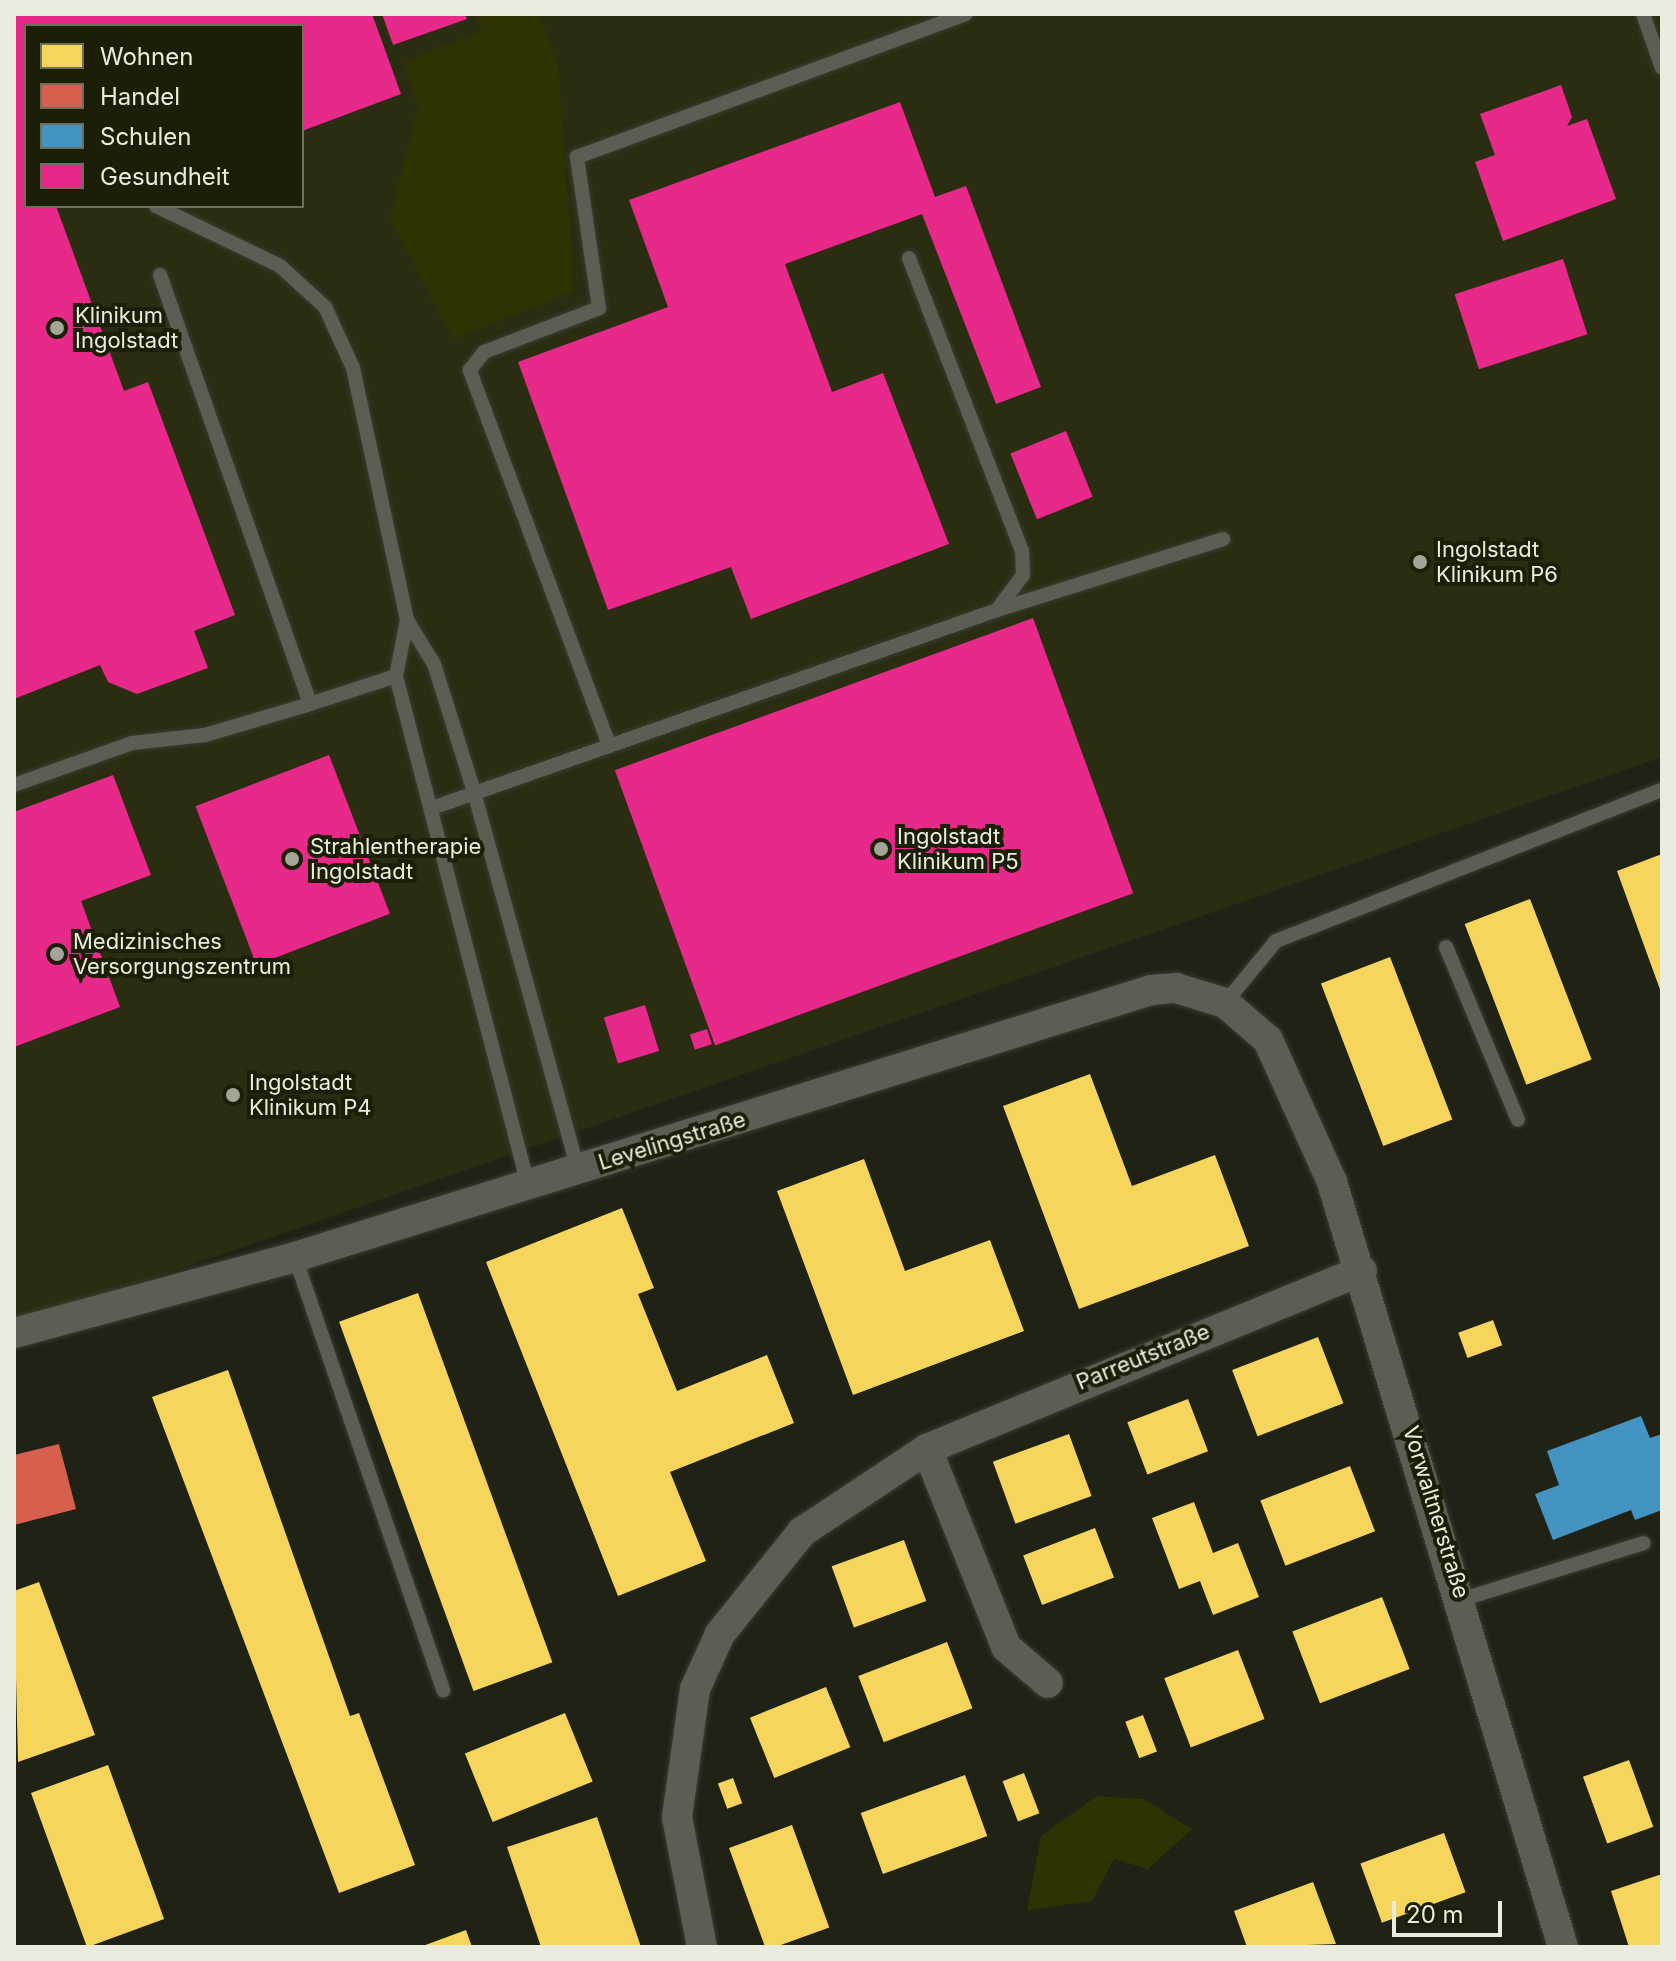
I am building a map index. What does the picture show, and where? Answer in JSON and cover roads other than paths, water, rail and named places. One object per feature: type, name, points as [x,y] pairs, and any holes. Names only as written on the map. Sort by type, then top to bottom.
[{"type":"street","name":"Levelingstraße","points":[[14,1333],[295,1257],[1151,990],[1176,988],[1225,1003],[1268,1040],[1293,1083]]},
{"type":"street","name":"Vorwaltnerstraße","points":[[1293,1083],[1362,1271],[1463,1599],[1563,1947]]},
{"type":"street","name":"Parreutstraße","points":[[702,1947],[677,1817],[695,1689],[720,1634],[802,1532],[927,1449],[1362,1271]]},
{"type":"street","points":[[927,1449],[1000,1635],[1048,1683]]},
{"type":"lane","points":[[608,742],[470,370],[484,352],[599,308],[577,157],[966,14]]},
{"type":"lane","points":[[1643,14],[1662,68]]},
{"type":"lane","points":[[160,208],[280,266],[305,285],[337,327],[353,368],[407,620],[434,664],[474,792],[578,1170]]},
{"type":"lane","points":[[909,258],[1022,551],[1023,575],[997,610]]},
{"type":"lane","points":[[160,275],[310,704]]},
{"type":"lane","points":[[432,808],[608,742],[997,610],[1223,539]]},
{"type":"lane","points":[[1023,575],[1043,597]]},
{"type":"lane","points":[[407,620],[396,676],[528,1185]]},
{"type":"lane","points":[[14,785],[132,743],[205,735],[396,676]]},
{"type":"lane","points":[[1225,1003],[1276,941],[1662,790]]},
{"type":"lane","points":[[1446,947],[1518,1120]]},
{"type":"lane","points":[[295,1257],[443,1690]]},
{"type":"lane","points":[[1463,1599],[1644,1543]]},
{"type":"place","name":"Klinikum Ingolstadt","points":[[57,328]]},
{"type":"place","name":"Ingolstadt Klinikum P6","points":[[1420,562]]},
{"type":"place","name":"Ingolstadt Klinikum P5","points":[[881,849]]},
{"type":"place","name":"Strahlentherapie Ingolstadt","points":[[292,859]]},
{"type":"place","name":"Medizinisches Versorgungszentrum","points":[[57,954]]},
{"type":"place","name":"Ingolstadt Klinikum P4","points":[[233,1095]]}]
